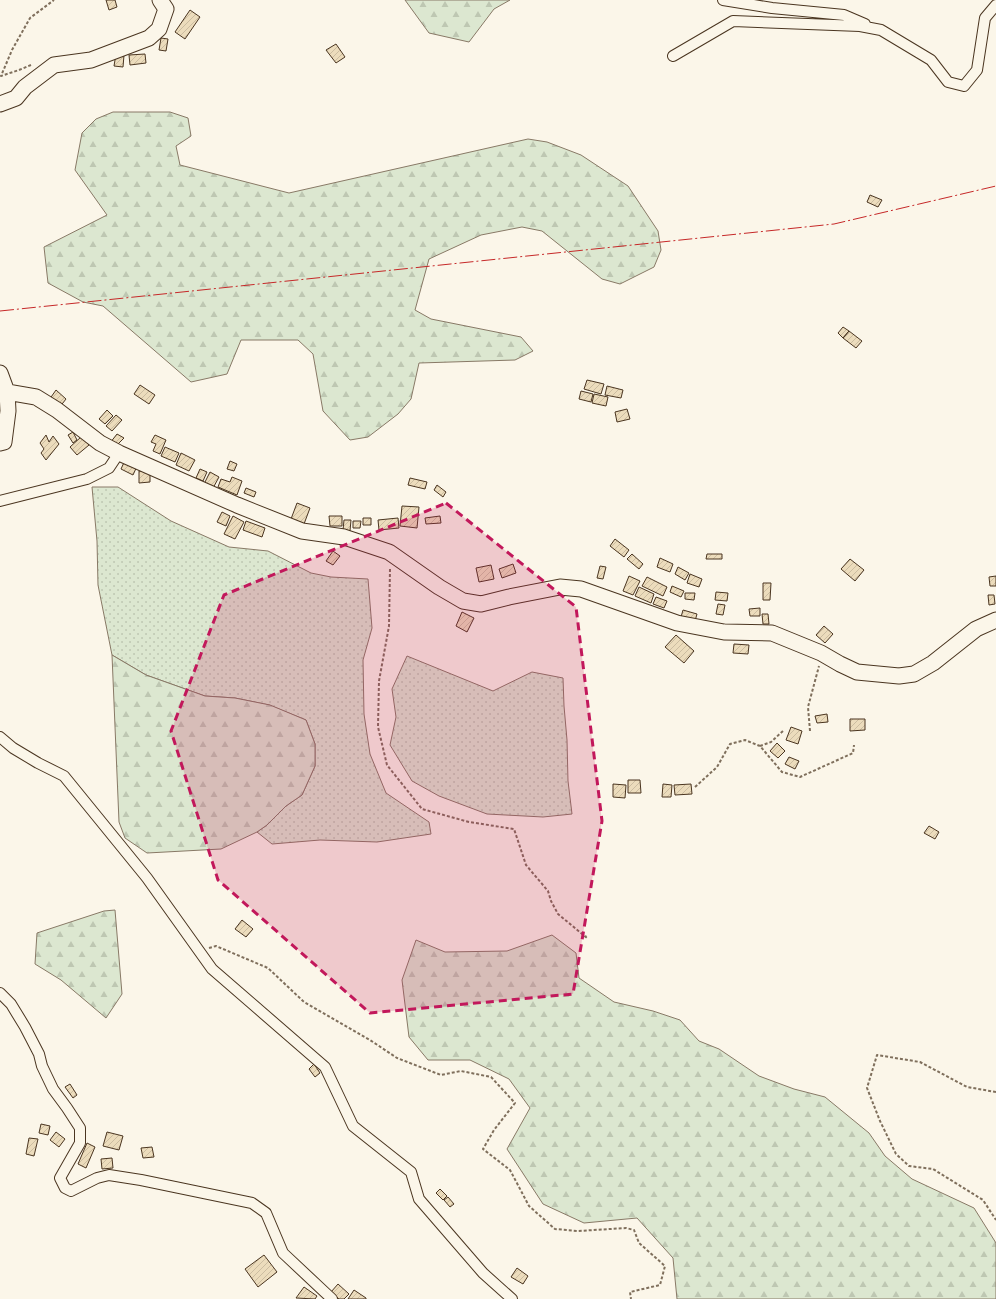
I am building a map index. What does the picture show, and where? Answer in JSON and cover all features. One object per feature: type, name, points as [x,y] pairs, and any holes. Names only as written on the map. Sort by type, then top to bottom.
[{"type":"main road","points":[[0,104],[16,98],[24,87],[54,65],[91,60],[149,38],[159,29],[166,10],[160,0]]},
{"type":"main road","points":[[0,373],[7,392],[8,411],[4,442],[0,443]]},
{"type":"main road","points":[[7,392],[36,397],[57,410],[100,443],[119,453],[237,505],[302,531],[344,537],[389,552],[439,587],[463,601],[481,604],[560,587],[581,590],[677,623],[724,632],[772,633],[821,653],[857,672],[899,676],[914,674],[933,663],[976,629],[996,620]]},
{"type":"street","points":[[723,0],[772,8],[844,15],[878,30]]},
{"type":"street","points":[[673,56],[733,21],[860,26],[881,30],[931,60],[948,82],[964,86],[976,70],[985,18],[996,5]]},
{"type":"street","points":[[0,500],[87,480],[109,468],[119,453]]},
{"type":"street","points":[[0,737],[14,748],[64,776],[147,878],[212,969],[324,1067],[353,1126],[411,1172],[419,1199],[483,1273],[512,1299]]},
{"type":"street","points":[[0,993],[11,1004],[25,1027],[39,1054],[42,1066],[53,1089],[80,1128],[80,1143],[60,1178],[64,1188],[71,1192],[97,1178],[108,1175],[141,1180],[252,1203],[266,1213],[283,1253],[332,1299]]},
{"type":"path","points":[[44,72],[32,64],[20,70],[1,76],[12,50],[30,18],[54,0]]},
{"type":"path","points":[[389,552],[389,626],[379,681],[378,727],[387,765],[422,808],[470,822],[514,829],[526,865],[548,891],[551,901],[558,914],[587,938],[586,936]]},
{"type":"path","points":[[810,731],[808,707],[819,671],[821,653]]},
{"type":"path","points":[[760,746],[771,742],[784,730]]},
{"type":"path","points":[[695,788],[717,767],[730,744],[746,740],[760,746],[782,772],[800,777],[854,752],[854,745]]},
{"type":"path","points":[[199,952],[216,946],[268,968],[304,1002],[398,1058],[441,1075],[461,1071],[491,1077],[515,1103],[494,1130],[483,1149],[510,1170],[529,1206],[555,1229],[578,1231],[626,1228],[634,1230],[639,1243],[665,1266],[660,1285],[630,1292],[631,1299]]},
{"type":"path","points":[[996,1092],[967,1087],[920,1062],[877,1055],[867,1088],[880,1121],[896,1154],[909,1166],[933,1169],[983,1200],[996,1220]]},
{"type":"highlighted area","points":[[446,503],[576,607],[602,821],[573,994],[370,1013],[218,880],[171,731],[224,595]]},
{"type":"green space","points":[[405,0],[510,0],[494,9],[469,42],[429,33]]},
{"type":"green space","points":[[113,112],[170,112],[188,118],[191,136],[176,146],[180,165],[289,193],[528,139],[547,142],[581,155],[628,186],[658,231],[661,250],[654,267],[620,284],[602,279],[542,231],[522,227],[481,235],[429,259],[415,310],[431,319],[521,337],[533,351],[515,360],[419,363],[411,399],[398,414],[368,437],[350,440],[323,411],[313,354],[298,340],[241,340],[227,374],[191,382],[103,306],[83,302],[48,283],[44,247],[107,215],[75,170],[82,133],[96,119]]},
{"type":"green space","points":[[92,487],[118,487],[171,521],[229,547],[268,551],[311,573],[331,577],[368,579],[372,628],[363,660],[364,714],[370,754],[386,793],[429,822],[431,834],[377,842],[320,840],[272,844],[257,832],[267,825],[286,806],[302,795],[315,766],[315,744],[306,720],[269,705],[235,698],[205,696],[146,675],[112,655],[98,585],[97,541]]},
{"type":"green space","points":[[112,655],[146,675],[205,696],[235,698],[270,705],[306,720],[315,744],[315,766],[302,795],[286,806],[267,825],[257,832],[221,849],[147,853],[125,838],[119,822]]},
{"type":"green space","points":[[407,656],[493,691],[532,672],[563,678],[568,781],[572,814],[543,817],[487,814],[439,796],[412,781],[390,745],[396,717],[392,689]]},
{"type":"green space","points":[[115,910],[122,994],[106,1018],[61,980],[35,964],[37,933],[104,911]]},
{"type":"green space","points":[[552,935],[576,953],[579,978],[614,1002],[653,1011],[680,1020],[699,1041],[719,1049],[759,1076],[794,1089],[825,1097],[869,1133],[885,1156],[912,1179],[974,1208],[996,1243],[996,1299],[677,1299],[673,1258],[637,1218],[584,1223],[543,1204],[507,1149],[530,1108],[509,1079],[470,1060],[428,1060],[409,1037],[402,980],[416,940],[445,952],[507,951]]},
{"type":"building","points":[[106,0],[115,0],[117,7],[109,10]]},
{"type":"building","points":[[190,10],[200,17],[185,39],[175,32]]},
{"type":"building","points":[[161,38],[168,39],[166,51],[159,50]]},
{"type":"building","points":[[336,44],[345,57],[336,63],[326,50]]},
{"type":"building","points":[[116,54],[124,55],[123,67],[114,66]]},
{"type":"building","points":[[145,54],[146,63],[130,65],[129,55]]},
{"type":"building","points":[[870,195],[882,200],[878,207],[867,202]]},
{"type":"building","points":[[843,327],[849,331],[843,338],[838,333]]},
{"type":"building","points":[[849,331],[862,341],[856,348],[843,338]]},
{"type":"building","points":[[587,380],[604,384],[601,394],[584,389]]},
{"type":"building","points":[[140,385],[155,395],[149,404],[134,394]]},
{"type":"building","points":[[607,386],[623,390],[621,398],[605,395]]},
{"type":"building","points":[[56,390],[66,399],[59,408],[49,400]]},
{"type":"building","points":[[581,391],[593,394],[591,402],[579,399]]},
{"type":"building","points":[[594,394],[608,397],[606,406],[592,403]]},
{"type":"building","points":[[627,409],[630,419],[617,422],[615,412]]},
{"type":"building","points":[[107,410],[113,416],[105,424],[99,419]]},
{"type":"building","points":[[116,415],[122,420],[112,431],[106,426]]},
{"type":"building","points":[[73,432],[77,440],[73,443],[68,435]]},
{"type":"building","points":[[117,434],[124,438],[115,447],[110,443]]},
{"type":"building","points":[[46,435],[49,442],[53,436],[59,444],[46,460],[41,453],[44,449],[40,443]]},
{"type":"building","points":[[155,435],[166,440],[160,454],[153,451],[156,444],[151,442]]},
{"type":"building","points":[[81,437],[89,445],[77,455],[70,447]]},
{"type":"building","points":[[165,447],[179,453],[175,462],[161,456]]},
{"type":"building","points":[[181,453],[195,460],[189,471],[176,465]]},
{"type":"building","points":[[126,458],[138,464],[133,475],[121,469]]},
{"type":"building","points":[[230,461],[237,464],[234,471],[227,469]]},
{"type":"building","points":[[200,469],[207,472],[203,481],[196,478]]},
{"type":"building","points":[[139,471],[150,471],[150,482],[139,483]]},
{"type":"building","points":[[210,472],[219,477],[212,490],[203,486]]},
{"type":"building","points":[[232,477],[242,481],[237,495],[218,487],[221,479],[230,482]]},
{"type":"building","points":[[410,478],[427,482],[425,489],[408,485]]},
{"type":"building","points":[[437,485],[446,492],[443,497],[434,490]]},
{"type":"building","points":[[246,488],[256,492],[254,497],[244,493]]},
{"type":"building","points":[[297,503],[310,508],[304,524],[291,519]]},
{"type":"building","points":[[402,506],[419,507],[417,528],[400,526]]},
{"type":"building","points":[[222,512],[230,516],[226,526],[217,522]]},
{"type":"building","points":[[233,516],[244,522],[235,539],[224,534]]},
{"type":"building","points":[[329,516],[342,516],[342,526],[330,526]]},
{"type":"building","points":[[440,516],[441,523],[426,524],[425,518]]},
{"type":"building","points":[[363,518],[371,518],[371,525],[363,525]]},
{"type":"building","points":[[398,518],[399,528],[379,530],[378,520]]},
{"type":"building","points":[[344,520],[351,520],[350,531],[343,530]]},
{"type":"building","points":[[246,521],[265,528],[262,537],[243,530]]},
{"type":"building","points":[[353,521],[361,521],[360,528],[353,528]]},
{"type":"building","points":[[615,539],[629,550],[624,557],[610,546]]},
{"type":"building","points":[[333,551],[340,556],[333,565],[326,561]]},
{"type":"building","points":[[632,554],[643,564],[639,569],[627,559]]},
{"type":"building","points":[[707,554],[722,554],[722,559],[706,559]]},
{"type":"building","points":[[660,558],[673,564],[670,572],[657,567]]},
{"type":"building","points":[[850,559],[864,570],[855,581],[841,569]]},
{"type":"building","points":[[513,564],[516,573],[502,578],[499,569]]},
{"type":"building","points":[[491,565],[494,579],[479,582],[476,568]]},
{"type":"building","points":[[600,566],[606,567],[603,579],[597,578]]},
{"type":"building","points":[[678,567],[689,573],[685,580],[675,574]]},
{"type":"building","points":[[690,574],[702,579],[699,587],[687,583]]},
{"type":"building","points":[[629,576],[640,581],[633,595],[623,591]]},
{"type":"building","points":[[996,576],[996,586],[990,586],[989,577]]},
{"type":"building","points":[[647,577],[667,587],[663,596],[642,586]]},
{"type":"building","points":[[763,583],[771,583],[770,600],[763,600]]},
{"type":"building","points":[[672,586],[684,591],[681,597],[670,592]]},
{"type":"building","points":[[639,587],[654,594],[651,603],[635,596]]},
{"type":"building","points":[[716,592],[728,593],[727,601],[715,600]]},
{"type":"building","points":[[685,593],[695,593],[694,600],[685,599]]},
{"type":"building","points":[[988,595],[994,595],[995,604],[989,605]]},
{"type":"building","points":[[656,597],[667,601],[664,608],[653,604]]},
{"type":"building","points":[[718,604],[725,605],[723,615],[716,614]]},
{"type":"building","points":[[760,608],[760,616],[750,616],[749,609]]},
{"type":"building","points":[[683,610],[697,614],[695,621],[681,617]]},
{"type":"building","points":[[462,612],[474,618],[467,632],[456,626]]},
{"type":"building","points":[[762,614],[768,614],[769,624],[763,624]]},
{"type":"building","points":[[824,626],[833,634],[825,643],[816,635]]},
{"type":"building","points":[[676,635],[694,651],[684,663],[665,647]]},
{"type":"building","points":[[734,644],[749,645],[748,654],[733,653]]},
{"type":"building","points":[[827,714],[828,722],[817,723],[815,716]]},
{"type":"building","points":[[850,719],[865,719],[865,730],[850,731]]},
{"type":"building","points":[[791,727],[802,731],[798,744],[786,740]]},
{"type":"building","points":[[777,743],[785,751],[778,758],[770,751]]},
{"type":"building","points":[[789,757],[799,761],[795,769],[785,764]]},
{"type":"building","points":[[628,780],[640,780],[641,793],[628,793]]},
{"type":"building","points":[[613,784],[626,785],[625,798],[613,797]]},
{"type":"building","points":[[663,784],[672,785],[671,797],[662,797]]},
{"type":"building","points":[[691,784],[692,794],[675,795],[674,785]]},
{"type":"building","points":[[929,826],[939,832],[935,839],[924,833]]},
{"type":"building","points":[[242,920],[253,929],[246,937],[235,929]]},
{"type":"building","points":[[314,1064],[320,1073],[315,1077],[309,1069]]},
{"type":"building","points":[[70,1084],[77,1095],[73,1098],[65,1087]]},
{"type":"building","points":[[41,1124],[50,1126],[48,1135],[39,1133]]},
{"type":"building","points":[[56,1132],[65,1139],[59,1147],[50,1140]]},
{"type":"building","points":[[107,1132],[123,1136],[119,1150],[103,1146]]},
{"type":"building","points":[[29,1138],[38,1139],[34,1156],[26,1154]]},
{"type":"building","points":[[87,1143],[95,1147],[86,1168],[78,1164]]},
{"type":"building","points":[[152,1147],[154,1157],[143,1158],[141,1148]]},
{"type":"building","points":[[112,1158],[113,1168],[102,1169],[101,1159]]},
{"type":"building","points":[[440,1189],[447,1196],[443,1200],[436,1193]]},
{"type":"building","points":[[448,1197],[454,1204],[450,1207],[444,1200]]},
{"type":"building","points":[[264,1255],[277,1272],[258,1287],[245,1269]]},
{"type":"building","points":[[517,1268],[528,1276],[523,1284],[511,1277]]},
{"type":"building","points":[[338,1284],[349,1294],[344,1299],[339,1299],[331,1292]]},
{"type":"building","points":[[304,1287],[317,1296],[315,1299],[296,1298]]},
{"type":"building","points":[[354,1290],[366,1298],[366,1299],[348,1299]]},
{"type":"power","points":[[0,311],[834,224],[996,186]]}]
